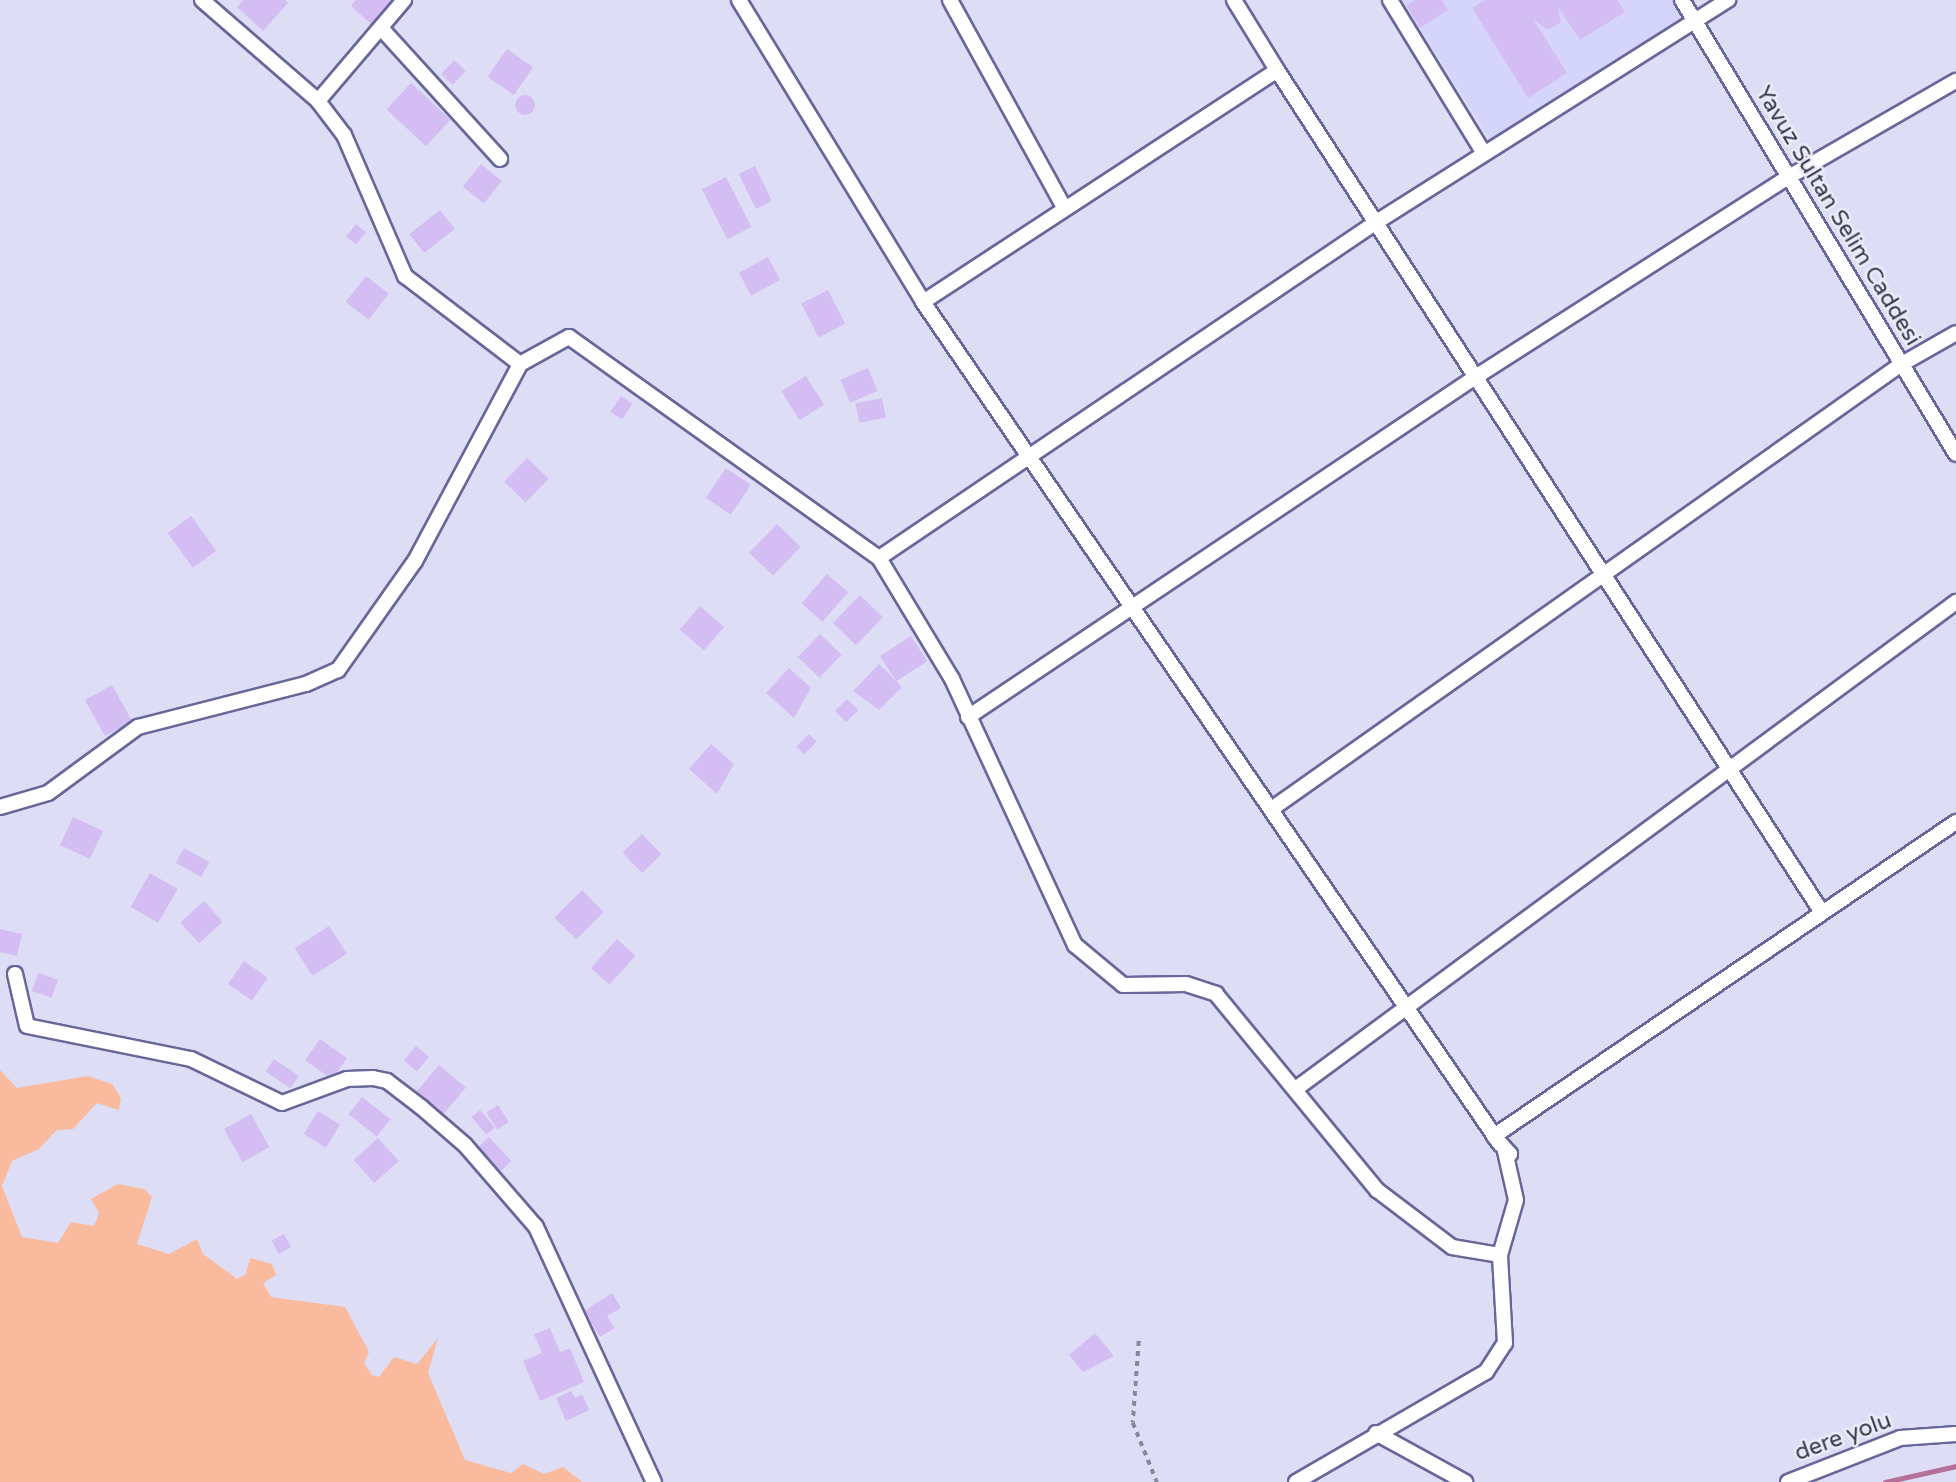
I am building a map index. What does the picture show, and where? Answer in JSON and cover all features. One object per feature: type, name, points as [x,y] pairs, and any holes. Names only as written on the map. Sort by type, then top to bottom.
[{"type":"street","points":[[202,0],[318,101],[344,135],[405,276],[520,364]]},
{"type":"street","points":[[318,101],[404,0]]},
{"type":"street","points":[[739,0],[923,302],[1408,1004],[1505,1151],[1516,1200],[1500,1255],[1501,1354],[1486,1372],[1376,1433],[1296,1482]]},
{"type":"street","points":[[950,0],[1064,207]]},
{"type":"street","points":[[1234,0],[1474,377],[1729,765],[1821,911]]},
{"type":"street","points":[[1390,0],[1483,152]]},
{"type":"street","name":"Yavuz Sultan Selim Caddesi","points":[[1682,0],[1696,18],[1787,178],[1956,454]]},
{"type":"street","points":[[878,558],[1033,458],[1483,152],[1728,0]]},
{"type":"street","points":[[381,28],[499,159]]},
{"type":"street","points":[[923,302],[1064,207],[1277,70]]},
{"type":"street","points":[[968,717],[1474,377],[1787,178],[1956,81]]},
{"type":"street","points":[[1273,808],[1900,365],[1956,333]]},
{"type":"street","points":[[0,807],[48,793],[138,727],[338,670],[415,561],[520,364],[569,337],[878,558],[952,679],[1075,945],[1123,985],[1186,984],[1216,994],[1399,1212],[1452,1247],[1500,1255]]},
{"type":"street","points":[[1297,1088],[1729,765],[1956,602]]},
{"type":"street","points":[[1494,1136],[1821,911],[1956,822]]},
{"type":"street","points":[[15,974],[27,1026],[191,1059],[282,1103],[347,1079],[373,1078],[387,1081],[421,1107],[465,1145],[536,1227],[653,1482]]},
{"type":"street","points":[[1376,1433],[1465,1482]]},
{"type":"street","name":"dere yolu","points":[[1788,1482],[1900,1438],[1956,1434]]},
{"type":"path","points":[[1139,1341],[1133,1423],[1157,1482]]},
{"type":"shaded area","points":[[1402,0],[1682,0],[1693,18],[1493,144]]},
{"type":"shaded area","points":[[0,1070],[17,1088],[88,1076],[112,1084],[121,1098],[119,1110],[97,1103],[73,1129],[57,1130],[39,1149],[12,1161],[2,1186],[22,1237],[58,1243],[71,1222],[94,1226],[99,1213],[91,1199],[118,1184],[144,1189],[152,1197],[137,1244],[169,1254],[197,1239],[203,1254],[237,1279],[246,1274],[250,1258],[272,1264],[276,1275],[263,1283],[271,1297],[345,1307],[369,1352],[364,1363],[372,1375],[379,1377],[394,1357],[417,1364],[438,1338],[428,1373],[465,1460],[511,1473],[523,1464],[544,1474],[563,1467],[582,1482],[0,1482]]},
{"type":"building","points":[[243,0],[285,0],[288,3],[263,31],[237,7]]},
{"type":"building","points":[[356,0],[393,0],[372,25],[351,6]]},
{"type":"building","points":[[1415,0],[1442,0],[1448,10],[1420,28],[1406,5]]},
{"type":"building","points":[[1485,0],[1617,0],[1625,12],[1580,40],[1558,7],[1561,22],[1548,30],[1533,19],[1567,73],[1528,98],[1472,8]]},
{"type":"building","points":[[507,49],[533,67],[514,95],[487,77]]},
{"type":"building","points":[[454,60],[466,71],[453,85],[441,74]]},
{"type":"building","points":[[411,83],[450,120],[426,146],[386,109]]},
{"type":"building","points":[[525,95],[532,98],[535,105],[532,112],[525,115],[518,112],[515,105],[518,98]]},
{"type":"building","points":[[481,164],[502,181],[484,204],[463,187]]},
{"type":"building","points":[[755,166],[772,201],[756,209],[739,174]]},
{"type":"building","points":[[726,177],[751,227],[727,239],[702,189]]},
{"type":"building","points":[[440,210],[455,229],[424,253],[409,234]]},
{"type":"building","points":[[356,224],[366,232],[356,245],[346,236]]},
{"type":"building","points":[[768,257],[780,280],[751,295],[739,272]]},
{"type":"building","points":[[366,276],[389,294],[369,320],[346,302]]},
{"type":"building","points":[[828,290],[845,324],[819,337],[801,304]]},
{"type":"building","points":[[868,368],[878,391],[850,403],[840,380]]},
{"type":"building","points":[[806,376],[824,405],[799,420],[781,391]]},
{"type":"building","points":[[621,396],[633,404],[622,420],[610,412]]},
{"type":"building","points":[[882,398],[886,418],[859,423],[855,403]]},
{"type":"building","points":[[527,458],[549,479],[526,503],[504,482]]},
{"type":"building","points":[[726,468],[751,485],[731,515],[706,498]]},
{"type":"building","points":[[191,516],[216,551],[193,568],[168,533]]},
{"type":"building","points":[[777,524],[801,547],[773,576],[749,553]]},
{"type":"building","points":[[827,574],[848,592],[823,622],[801,603]]},
{"type":"building","points":[[860,595],[883,617],[856,645],[833,623]]},
{"type":"building","points":[[700,606],[724,627],[704,650],[680,629]]},
{"type":"building","points":[[820,634],[842,655],[819,678],[798,657]]},
{"type":"building","points":[[911,636],[927,661],[896,681],[880,656]]},
{"type":"building","points":[[879,664],[902,687],[879,710],[853,691]]},
{"type":"building","points":[[789,668],[811,688],[794,718],[766,693]]},
{"type":"building","points":[[112,685],[132,721],[105,736],[85,700]]},
{"type":"building","points":[[847,699],[858,710],[846,722],[835,711]]},
{"type":"building","points":[[809,734],[817,742],[804,755],[796,747]]},
{"type":"building","points":[[711,744],[734,764],[717,794],[689,769]]},
{"type":"building","points":[[73,817],[103,831],[90,859],[60,845]]},
{"type":"building","points":[[642,834],[661,854],[642,873],[623,853]]},
{"type":"building","points":[[184,848],[209,862],[201,877],[176,863]]},
{"type":"building","points":[[150,873],[178,889],[158,923],[130,907]]},
{"type":"building","points":[[582,890],[604,912],[576,939],[554,918]]},
{"type":"building","points":[[204,901],[223,922],[199,943],[180,922]]},
{"type":"building","points":[[329,926],[347,954],[313,976],[295,948]]},
{"type":"building","points":[[0,929],[22,934],[17,956],[0,952]]},
{"type":"building","points":[[617,939],[636,956],[609,985],[591,968]]},
{"type":"building","points":[[244,961],[268,978],[252,1001],[228,984]]},
{"type":"building","points":[[38,973],[58,980],[52,998],[32,991]]},
{"type":"building","points":[[320,1039],[347,1058],[332,1079],[305,1060]]},
{"type":"building","points":[[416,1046],[429,1057],[417,1071],[404,1061]]},
{"type":"building","points":[[274,1059],[299,1076],[290,1088],[266,1071]]},
{"type":"building","points":[[439,1065],[466,1087],[443,1114],[417,1092]]},
{"type":"building","points":[[362,1097],[390,1119],[377,1137],[348,1114]]},
{"type":"building","points":[[498,1105],[509,1122],[497,1129],[486,1113]]},
{"type":"building","points":[[480,1110],[495,1128],[486,1135],[472,1117]]},
{"type":"building","points":[[318,1111],[340,1125],[326,1148],[304,1134]]},
{"type":"building","points":[[251,1114],[269,1147],[242,1162],[224,1129]]},
{"type":"building","points":[[489,1137],[512,1161],[496,1175],[474,1151]]},
{"type":"building","points":[[378,1138],[399,1161],[374,1183],[353,1160]]},
{"type":"building","points":[[284,1234],[291,1247],[279,1254],[272,1241]]},
{"type":"building","points":[[612,1293],[621,1308],[607,1316],[615,1328],[600,1337],[584,1311]]},
{"type":"building","points":[[550,1328],[560,1352],[570,1348],[584,1382],[540,1401],[523,1361],[542,1353],[534,1334]]},
{"type":"building","points":[[1095,1333],[1114,1356],[1083,1372],[1069,1355]]},
{"type":"building","points":[[571,1391],[575,1398],[582,1394],[589,1410],[566,1421],[556,1398]]},
{"type":"waterway","points":[[1885,1482],[1956,1466]]}]
